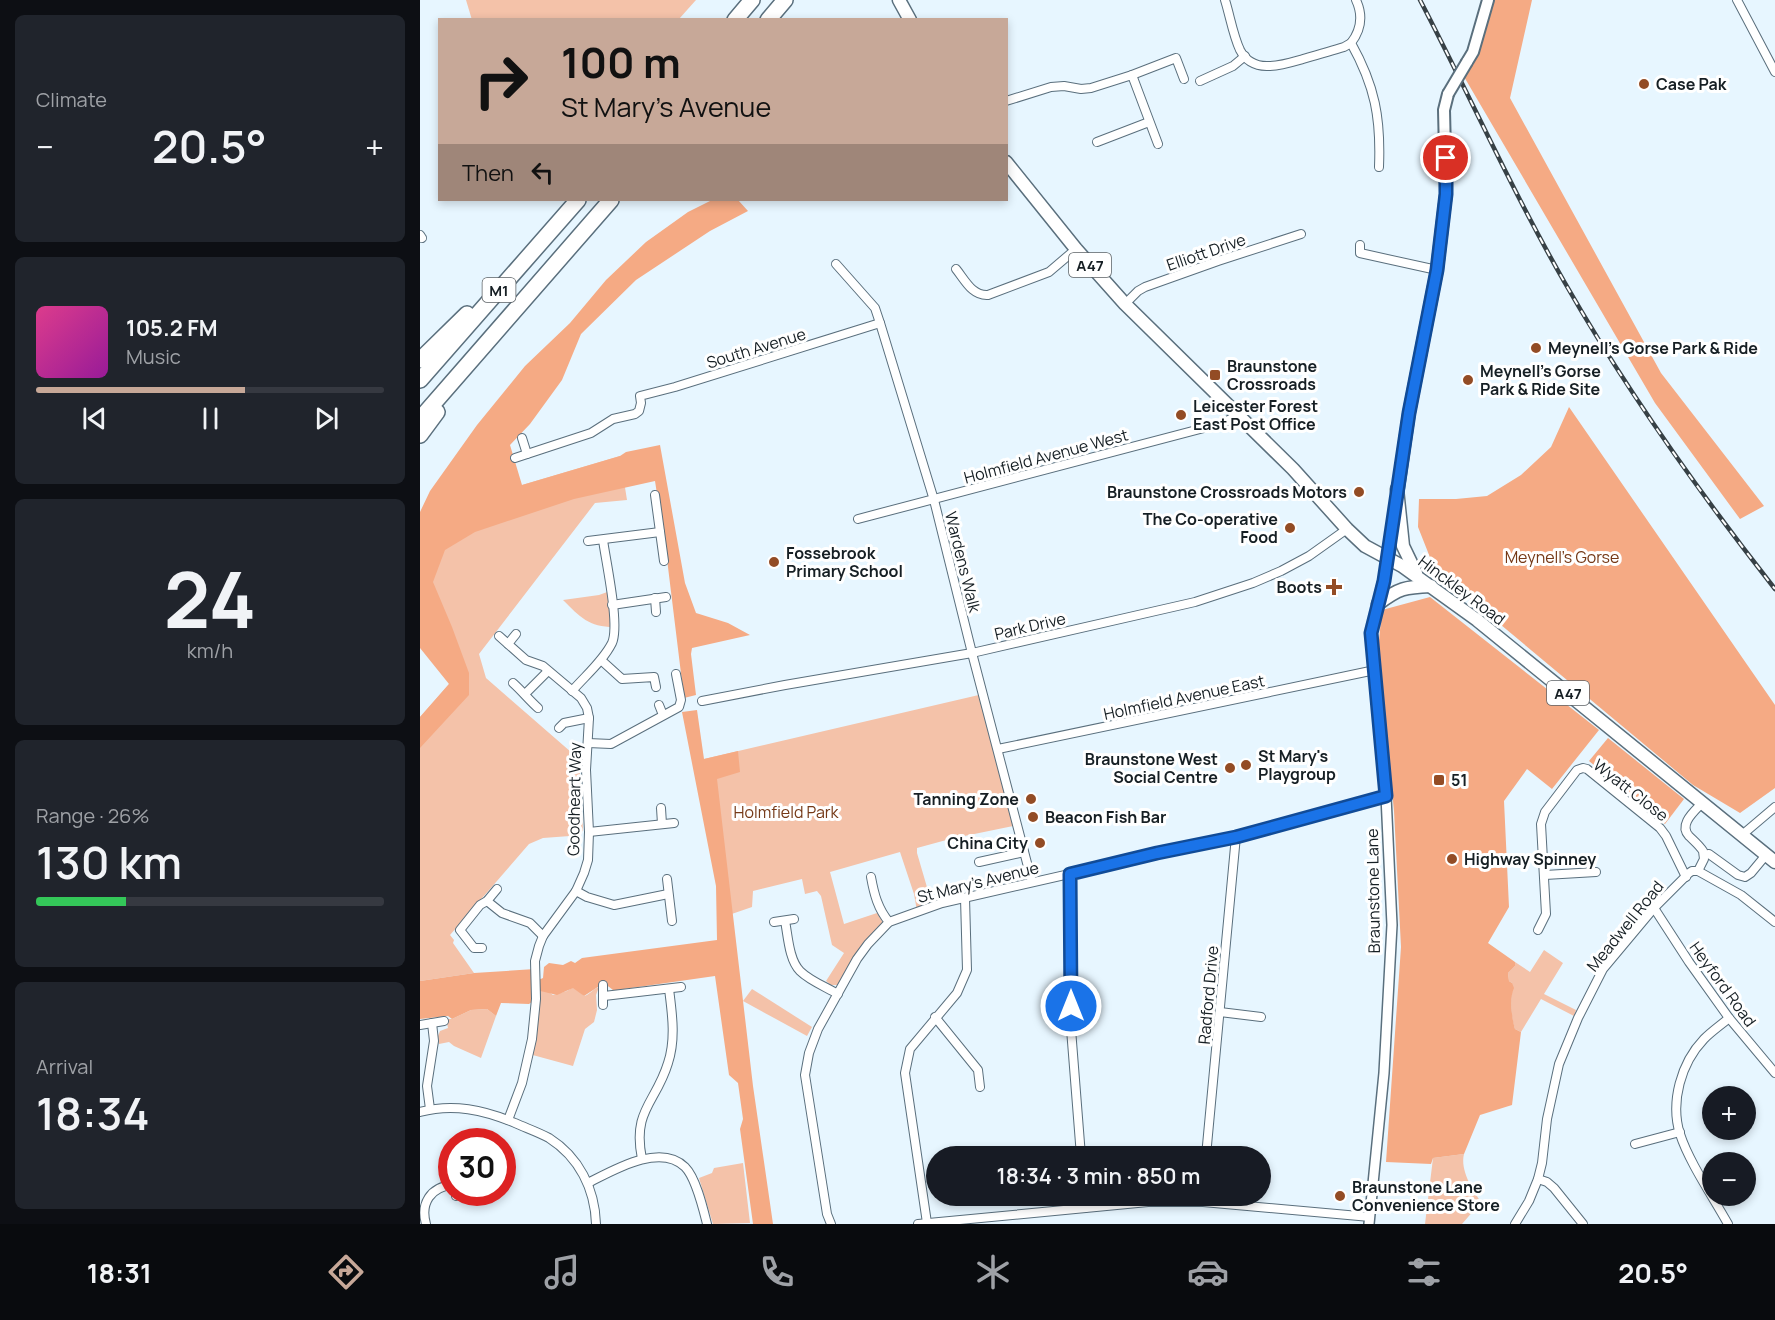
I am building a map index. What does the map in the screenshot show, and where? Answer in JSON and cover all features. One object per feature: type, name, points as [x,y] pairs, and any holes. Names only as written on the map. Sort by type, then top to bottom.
[{"type":"highway","points":[[737,18],[752,0]]},
{"type":"highway","points":[[770,18],[784,0]]},
{"type":"highway","name":"M1","points":[[420,380],[577,201]]},
{"type":"highway","name":"M1","points":[[420,419],[610,201]]},
{"type":"highway","points":[[420,360],[531,253]]},
{"type":"highway","points":[[420,435],[476,355]]},
{"type":"main road","points":[[899,0],[909,18]]},
{"type":"main road","points":[[1388,559],[1409,413],[1437,270],[1446,194],[1444,110],[1448,94],[1473,52],[1488,0]]},
{"type":"main road","name":"Hinckley Road","points":[[1008,164],[1076,249],[1125,304],[1293,469],[1365,546],[1418,577],[1477,620],[1770,858]]},
{"type":"main road","points":[[1397,489],[1403,546],[1418,577]]},
{"type":"main road","points":[[1378,604],[1401,589],[1431,586]]},
{"type":"street","points":[[1225,0],[1240,49],[1253,63],[1270,67],[1344,47],[1351,43],[1361,24],[1360,9],[1356,0]]},
{"type":"street","points":[[1737,0],[1775,72]]},
{"type":"street","points":[[1351,43],[1370,81],[1375,99],[1380,142],[1378,167]]},
{"type":"street","points":[[1200,81],[1233,66],[1245,56]]},
{"type":"street","points":[[1008,100],[1051,87],[1091,88],[1176,58],[1184,79]]},
{"type":"street","points":[[1132,75],[1158,144]]},
{"type":"street","points":[[1097,142],[1149,122]]},
{"type":"street","name":"Elliott Drive","points":[[1125,304],[1145,287],[1301,234]]},
{"type":"street","points":[[1360,245],[1360,253],[1437,270]]},
{"type":"street","points":[[956,269],[974,291],[988,295],[1049,272],[1076,249]]},
{"type":"street","name":"Wardens Walk","points":[[836,264],[875,308],[880,323],[934,500],[1032,882]]},
{"type":"street","name":"South Avenue","points":[[527,454],[591,434],[613,419],[634,414],[639,411],[640,396],[880,323]]},
{"type":"street","name":"Holmfield Avenue West","points":[[858,519],[1223,423],[1238,415]]},
{"type":"street","points":[[515,458],[527,454],[522,438]]},
{"type":"street","points":[[655,495],[664,561]]},
{"type":"street","name":"Park Drive","points":[[702,701],[972,653],[1195,602],[1253,583],[1297,563],[1347,529]]},
{"type":"street","points":[[588,541],[660,532]]},
{"type":"street","points":[[572,691],[601,660],[613,642],[612,605],[603,540]]},
{"type":"street","name":"Braunstone Lane","points":[[1370,1220],[1384,1073],[1392,925],[1386,796],[1371,633],[1388,559]]},
{"type":"street","points":[[612,605],[666,597]]},
{"type":"street","points":[[655,598],[657,612]]},
{"type":"street","points":[[508,644],[516,634]]},
{"type":"street","name":"Goodheart Way","points":[[499,636],[526,660],[543,666],[581,698],[587,708],[589,718],[586,770],[588,860],[576,891],[543,936],[539,946],[535,961],[536,999],[532,1039],[522,1083],[508,1120]]},
{"type":"street","points":[[601,660],[622,679],[654,676],[656,687]]},
{"type":"street","points":[[525,699],[548,670]]},
{"type":"street","name":"Holmfield Avenue East","points":[[998,749],[1375,670]]},
{"type":"street","points":[[588,743],[611,744],[679,707],[681,700],[676,674]]},
{"type":"street","points":[[513,683],[525,699],[538,708]]},
{"type":"street","points":[[659,705],[663,715]]},
{"type":"street","points":[[559,728],[564,723],[589,718]]},
{"type":"street","name":"Wyatt Close","points":[[1538,930],[1546,914],[1541,824],[1545,812],[1577,770],[1587,769],[1660,828],[1686,876]]},
{"type":"street","name":"St Mary's Avenue","points":[[831,1224],[827,1214],[805,1075],[812,1042],[857,959],[889,922],[917,911],[965,898],[1236,837],[1386,796]]},
{"type":"street","points":[[1703,802],[1685,826],[1688,835],[1701,847],[1704,855],[1698,871],[1741,895],[1775,922]]},
{"type":"street","points":[[1742,835],[1775,807]]},
{"type":"street","points":[[661,808],[662,824]]},
{"type":"street","points":[[589,832],[674,823]]},
{"type":"street","name":"Radford Drive","points":[[1207,1146],[1236,837]]},
{"type":"street","points":[[979,862],[1024,852]]},
{"type":"street","points":[[1704,855],[1709,854],[1738,875],[1745,877],[1770,858]]},
{"type":"street","name":"Meadwell Road","points":[[1515,1224],[1529,1201],[1538,1179],[1547,1119],[1559,1064],[1578,1018],[1603,969],[1654,908],[1686,876],[1692,871],[1698,871]]},
{"type":"street","points":[[1545,875],[1596,872]]},
{"type":"street","points":[[1070,874],[1071,1029],[1080,1146]]},
{"type":"street","points":[[871,877],[877,903],[889,922]]},
{"type":"street","points":[[667,879],[672,921]]},
{"type":"street","points":[[482,948],[474,948],[460,930],[480,904],[497,889]]},
{"type":"street","points":[[576,891],[597,901],[614,905],[668,894]]},
{"type":"street","points":[[927,1223],[905,1073],[910,1049],[957,993],[967,970],[965,898]]},
{"type":"street","points":[[487,900],[502,913],[530,923],[543,936]]},
{"type":"street","name":"Heyford Road","points":[[1654,908],[1729,1017],[1775,1073]]},
{"type":"street","points":[[774,922],[794,919]]},
{"type":"street","points":[[785,921],[794,961],[799,970],[838,994]]},
{"type":"street","points":[[603,985],[603,1005]]},
{"type":"street","points":[[604,996],[681,987]]},
{"type":"street","points":[[642,1159],[639,1147],[639,1128],[644,1111],[668,1064],[672,1045],[669,989]]},
{"type":"street","points":[[1220,1012],[1261,1017]]},
{"type":"street","points":[[935,1017],[978,1070],[980,1087]]},
{"type":"street","points":[[1728,1224],[1688,1152],[1680,1132],[1677,1111],[1679,1086],[1685,1068],[1704,1039],[1729,1017]]},
{"type":"street","points":[[420,1025],[444,1021]]},
{"type":"street","points":[[430,1109],[427,1086],[434,1041],[432,1023]]},
{"type":"street","points":[[420,1112],[454,1107],[468,1109],[508,1120],[558,1145],[588,1183],[594,1202],[596,1224]]},
{"type":"street","points":[[1635,1144],[1680,1132]]},
{"type":"street","points":[[588,1183],[624,1165],[642,1159],[669,1159],[685,1167],[694,1182],[707,1224]]},
{"type":"street","points":[[1538,1179],[1554,1188],[1582,1224]]},
{"type":"street","points":[[426,1224],[422,1204],[426,1197],[438,1187]]},
{"type":"street","points":[[918,1224],[1106,1206]]},
{"type":"street","points":[[1264,1206],[1370,1220]]},
{"type":"green space","points":[[466,0],[696,0],[680,18],[471,18]]},
{"type":"green space","points":[[1488,0],[1532,0],[1510,98],[1661,373],[1764,506],[1740,519],[1655,403],[1463,75]]},
{"type":"green space","points":[[710,201],[739,201],[748,211],[710,231],[636,280],[581,334],[562,380],[530,424],[510,445],[522,485],[620,456],[626,452],[660,445],[685,583],[696,613],[728,623],[750,635],[692,648],[696,695],[684,698],[655,481],[574,499],[475,532],[445,550],[433,582],[469,673],[469,695],[420,748],[420,717],[449,684],[420,648],[420,512],[430,491],[477,425],[525,366],[570,323],[606,280],[646,242],[688,212]]},
{"type":"green space","name":"Meynell's Gorse","points":[[1569,407],[1775,705],[1775,788],[1740,813],[1693,785],[1435,570],[1418,527],[1419,499],[1487,496],[1521,475],[1551,447]]},
{"type":"green space","points":[[620,456],[627,500],[595,503],[479,654],[486,678],[579,759],[583,831],[570,836],[543,838],[529,844],[450,935],[474,973],[420,981],[420,717],[449,684],[420,555],[522,485]]},
{"type":"green space","points":[[610,591],[614,627],[591,623],[563,600],[599,595]]},
{"type":"green space","name":"Highway Spinney","points":[[1430,597],[1599,730],[1552,789],[1527,769],[1504,801],[1509,907],[1488,943],[1515,962],[1515,966],[1508,973],[1509,981],[1514,988],[1511,1003],[1514,1025],[1515,1029],[1521,1032],[1512,1105],[1480,1115],[1464,1154],[1433,1158],[1431,1164],[1386,1162],[1401,947],[1394,811],[1378,650],[1382,610]]},
{"type":"green space","name":"Holmfield Park","points":[[983,694],[1018,825],[917,848],[929,894],[942,903],[917,911],[914,894],[900,852],[830,872],[844,924],[877,913],[885,926],[856,961],[852,959],[838,985],[831,985],[826,981],[844,953],[832,945],[821,896],[817,891],[805,894],[802,879],[753,891],[752,907],[723,917],[704,759]]},
{"type":"green space","points":[[697,710],[704,759],[738,751],[740,772],[717,779],[753,1086],[773,1224],[753,1224],[740,1129],[743,1119],[738,1083],[729,1075],[715,976],[617,990],[613,990],[604,983],[584,996],[573,988],[557,995],[536,990],[536,999],[529,1004],[501,1003],[496,1016],[487,1009],[471,1010],[452,1019],[448,1016],[420,1019],[420,981],[474,973],[535,969],[536,981],[543,978],[544,967],[549,963],[563,965],[571,961],[575,963],[582,958],[717,940],[716,886],[682,712]]},
{"type":"green space","points":[[1608,738],[1684,799],[1665,824],[1589,761]]},
{"type":"green space","points":[[1544,950],[1563,963],[1544,994],[1576,1010],[1574,1016],[1541,999],[1521,1032],[1515,1029],[1513,1024],[1512,983],[1509,981],[1508,973],[1515,966],[1515,962],[1530,972]]},
{"type":"green space","points":[[573,987],[584,996],[599,987],[596,995],[597,1010],[594,1022],[585,1029],[573,1066],[529,1054],[536,990],[553,995]]},
{"type":"green space","points":[[752,989],[812,1027],[807,1036],[743,1001]]},
{"type":"green space","points":[[487,1009],[496,1016],[481,1058],[449,1042],[439,1044],[440,1031],[448,1028],[446,1019],[452,1019],[471,1010]]},
{"type":"green space","points":[[1464,1154],[1465,1173],[1481,1202],[1462,1224],[1425,1224],[1433,1158]]},
{"type":"green space","points":[[743,1163],[750,1223],[713,1224],[699,1178],[712,1173],[714,1168]]},
{"type":"railway","points":[[1420,0],[1527,213],[1588,323],[1664,440],[1775,589]]},
{"type":"place","name":"Case Pak","points":[[1644,84]]},
{"type":"place","name":"Meynell's Gorse Park & Ride","points":[[1536,348]]},
{"type":"place","name":"Braunstone Crossroads","points":[[1215,375]]},
{"type":"place","name":"Meynell's Gorse Park & Ride Site","points":[[1468,380]]},
{"type":"place","name":"Leicester Forest East Post Office","points":[[1181,415]]},
{"type":"place","name":"Braunstone Crossroads Motors","points":[[1359,492]]},
{"type":"place","name":"The Co-operative Food","points":[[1290,528]]},
{"type":"place","name":"Fossebrook Primary School","points":[[774,562]]},
{"type":"place","name":"Boots","points":[[1334,587]]},
{"type":"place","name":"St Mary's Playgroup","points":[[1246,765]]},
{"type":"place","name":"Braunstone West Social Centre","points":[[1230,768]]},
{"type":"place","name":"51","points":[[1439,780]]},
{"type":"place","name":"Tanning Zone","points":[[1031,799]]},
{"type":"place","name":"Beacon Fish Bar","points":[[1033,817]]},
{"type":"place","name":"China City","points":[[1040,843]]},
{"type":"place","name":"Highway Spinney","points":[[1452,859]]},
{"type":"place","name":"Braunstone Lane Convenience Store","points":[[1340,1196]]},
{"type":"route","points":[[1071,1006],[1070,874],[1236,837],[1386,796],[1371,633],[1384,581],[1409,413],[1437,270],[1446,194],[1446,158]]}]
